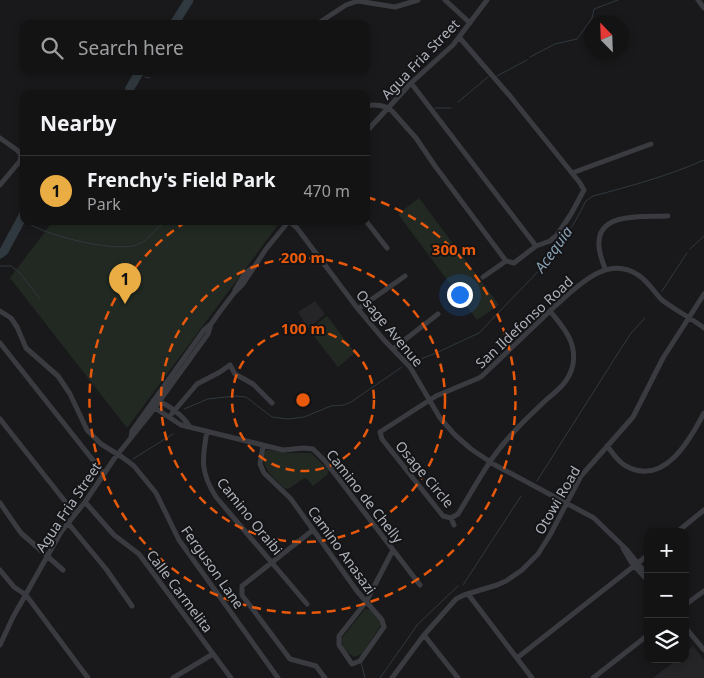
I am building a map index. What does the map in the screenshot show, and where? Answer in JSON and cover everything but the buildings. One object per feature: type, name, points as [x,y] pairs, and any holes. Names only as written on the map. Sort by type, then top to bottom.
[{"type":"street","points":[[323,20],[346,4],[358,1],[395,7],[418,0]]},
{"type":"street","points":[[445,0],[470,23]]},
{"type":"street","name":"Agua Fria Street","points":[[370,128],[411,83],[460,37],[488,0]]},
{"type":"street","points":[[698,0],[704,8]]},
{"type":"street","points":[[370,106],[389,108],[416,138],[434,166],[506,261],[514,263],[536,246],[550,241],[579,200],[584,190],[583,187],[460,37]]},
{"type":"street","points":[[411,83],[536,246]]},
{"type":"street","points":[[0,138],[20,154]]},
{"type":"street","points":[[572,173],[651,144]]},
{"type":"street","points":[[0,184],[20,161]]},
{"type":"street","points":[[668,216],[623,218],[615,220],[608,225],[600,234],[599,242],[605,269],[619,268],[633,272],[641,277],[664,301],[704,328]]},
{"type":"street","name":"Agua Fria Street","points":[[131,438],[132,431],[156,401],[204,330],[211,324],[234,293],[239,281],[285,225]]},
{"type":"street","name":"Osage Avenue","points":[[294,225],[358,309],[410,367],[440,418],[455,435],[490,462],[599,521],[622,545],[644,575]]},
{"type":"street","points":[[369,225],[387,248]]},
{"type":"street","points":[[483,278],[506,261]]},
{"type":"street","name":"San Ildefonso Road","points":[[429,400],[479,378],[550,311],[592,276],[605,269]]},
{"type":"street","points":[[358,309],[405,276]]},
{"type":"street","name":"Otowi Road","points":[[392,678],[424,635],[456,599],[497,586],[512,577],[528,564],[543,546],[581,476],[633,417],[659,365],[704,294]]},
{"type":"street","name":"Ferguson Lane","points":[[0,311],[14,322],[26,348],[58,376],[70,394],[87,430],[100,444],[134,466],[156,493],[179,540],[278,678]]},
{"type":"street","name":"Osage Circle","points":[[429,400],[384,428],[379,434],[441,515],[451,518],[458,514],[494,456],[522,424],[563,385],[572,371],[574,355],[572,343],[550,311]]},
{"type":"street","points":[[392,349],[438,314]]},
{"type":"street","points":[[1,345],[104,474]]},
{"type":"street","points":[[170,417],[197,384],[230,365],[235,374],[253,384],[272,403]]},
{"type":"street","points":[[155,408],[156,401]]},
{"type":"street","name":"Camino de Chelly","points":[[156,401],[174,411],[186,420],[190,426]]},
{"type":"street","name":"Agua Fria Street","points":[[0,644],[47,556],[68,523],[118,454],[155,408]]},
{"type":"street","name":"Camino de Chelly","points":[[155,408],[181,425],[283,450],[304,448],[313,450],[326,461],[420,585]]},
{"type":"street","points":[[607,446],[626,466],[634,470],[655,470],[666,465],[692,438],[704,413]]},
{"type":"street","points":[[0,420],[75,514]]},
{"type":"street","name":"Camino Oraibi","points":[[207,431],[203,454],[203,469],[208,484],[216,497],[307,604]]},
{"type":"street","name":"Camino Anasazi","points":[[263,446],[260,464],[264,473],[291,499],[366,602],[382,620],[384,627],[360,661],[352,664],[339,645],[339,636],[366,602]]},
{"type":"street","name":"Calle Carmelita","points":[[85,502],[114,535],[139,554],[232,678]]},
{"type":"street","points":[[0,503],[21,533],[63,570]]},
{"type":"street","points":[[682,528],[704,510]]},
{"type":"street","points":[[451,518],[454,525]]},
{"type":"street","points":[[68,523],[106,569],[132,606]]},
{"type":"street","points":[[313,530],[242,586],[242,596],[290,659],[316,666],[325,678]]},
{"type":"street","points":[[366,602],[393,550]]},
{"type":"street","points":[[517,658],[644,558]]},
{"type":"street","name":"Osage Avenue","points":[[636,564],[645,573]]},
{"type":"street","points":[[0,570],[14,587],[26,595],[88,678]]},
{"type":"street","points":[[689,603],[704,591]]},
{"type":"street","points":[[468,594],[532,678]]},
{"type":"street","points":[[689,631],[704,650]]},
{"type":"street","points":[[424,635],[458,678]]},
{"type":"street","points":[[592,678],[644,638]]},
{"type":"street","points":[[173,678],[213,654]]},
{"type":"shaded area","points":[[419,198],[499,305],[477,320],[398,214]]},
{"type":"shaded area","points":[[50,225],[278,225],[127,428],[10,278]]},
{"type":"shaded area","points":[[315,301],[325,314],[308,329],[298,312]]},
{"type":"shaded area","points":[[327,316],[355,353],[338,367],[309,330]]},
{"type":"shaded area","points":[[268,450],[311,453],[329,470],[327,475],[313,486],[304,478],[290,488],[285,489],[264,464],[264,452]]},
{"type":"shaded area","points":[[365,609],[370,610],[381,625],[362,654],[354,657],[345,649],[341,639]]},
{"type":"shaded area","points":[[693,646],[704,660],[704,678],[653,678],[672,663],[689,663],[689,650]]},
{"type":"waterway","points":[[176,20],[189,0]]},
{"type":"waterway","points":[[530,57],[555,44],[577,39],[592,18],[594,9],[618,0]]},
{"type":"waterway","points":[[497,76],[527,60]]},
{"type":"waterway","points":[[130,90],[138,75]]},
{"type":"waterway","points":[[145,77],[150,78]]},
{"type":"waterway","points":[[458,102],[488,77]]},
{"type":"waterway","points":[[435,108],[451,108]]},
{"type":"waterway","name":"Acequia","points":[[413,362],[479,333],[547,262],[558,242],[573,225],[586,201],[593,196],[663,176],[704,160]]},
{"type":"waterway","points":[[0,254],[4,251],[20,221]]},
{"type":"waterway","points":[[31,225],[69,239],[118,247],[141,243],[161,225]]},
{"type":"waterway","points":[[690,249],[704,236]]},
{"type":"waterway","points":[[662,291],[687,253]]},
{"type":"waterway","name":"Acequia","points":[[0,266],[11,266],[20,273],[40,299]]},
{"type":"waterway","points":[[537,481],[631,333],[645,318]]},
{"type":"waterway","name":"Acequia","points":[[184,409],[208,399],[235,396],[246,397],[272,417],[288,419],[304,417],[331,406],[344,405],[351,402],[402,367]]},
{"type":"waterway","points":[[133,459],[173,434]]},
{"type":"waterway","points":[[463,585],[521,496]]},
{"type":"waterway","points":[[380,678],[418,624],[458,586]]},
{"type":"waterway","points":[[361,662],[365,678]]},
{"type":"place","name":"Frenchy's Field Park","points":[[125,304]]}]
